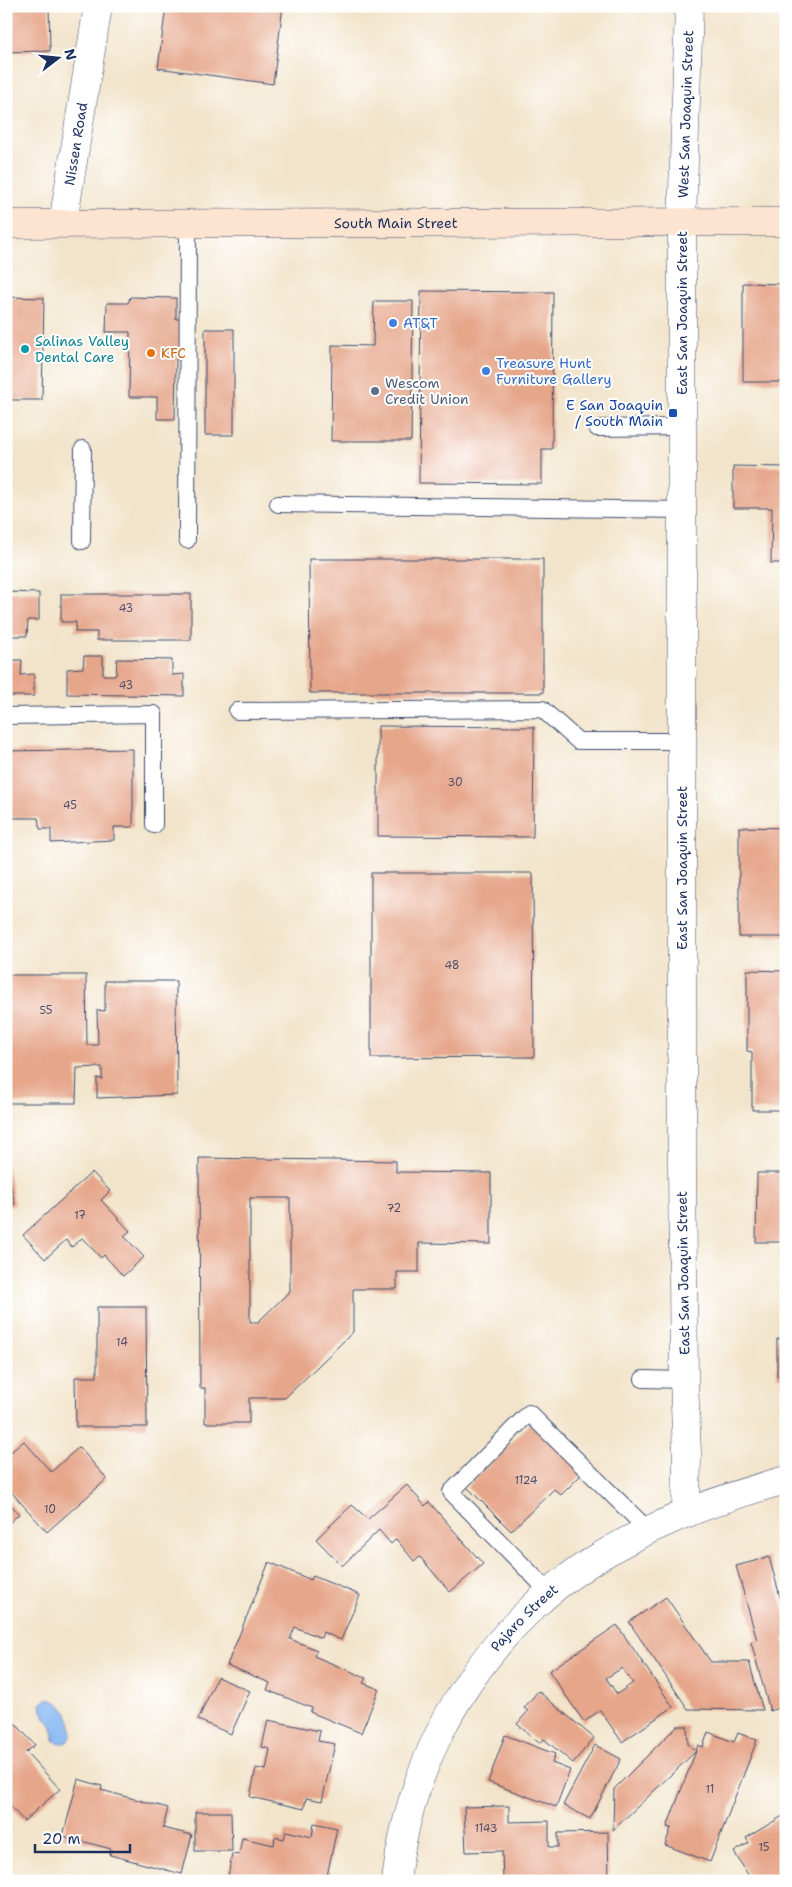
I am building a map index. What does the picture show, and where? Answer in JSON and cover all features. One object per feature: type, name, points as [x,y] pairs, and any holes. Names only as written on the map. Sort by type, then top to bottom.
[{"type":"main road","name":"South Main Street","points":[[6,224],[786,222]]},
{"type":"street","name":"Nissen Road","points":[[63,223],[98,6]]},
{"type":"street","name":"West San Joaquin Street","points":[[682,222],[689,6]]},
{"type":"street","name":"East San Joaquin Street","points":[[682,222],[682,741],[686,1514]]},
{"type":"street","name":"Pajaro Street","points":[[396,1881],[408,1814],[418,1778],[436,1739],[458,1701],[484,1662],[510,1630],[550,1593],[595,1560],[649,1531],[686,1514],[786,1480]]},
{"type":"lane","points":[[187,540],[188,223]]},
{"type":"lane","points":[[598,428],[682,427]]},
{"type":"lane","points":[[82,541],[83,449]]},
{"type":"lane","points":[[278,504],[682,510]]},
{"type":"lane","points":[[237,710],[542,709],[578,741],[682,741]]},
{"type":"lane","points":[[6,716],[154,714],[154,825]]},
{"type":"lane","points":[[643,1379],[684,1380]]},
{"type":"lane","points":[[550,1593],[451,1492],[529,1414],[649,1531]]},
{"type":"water","points":[[47,1699],[53,1700],[63,1707],[69,1718],[71,1736],[67,1742],[60,1744],[54,1740],[52,1727],[42,1711],[41,1704]]},
{"type":"building","points":[[6,6],[49,6],[50,51],[6,52]]},
{"type":"building","points":[[166,6],[283,6],[273,84],[158,68]]},
{"type":"building","points":[[743,283],[786,284],[786,382],[743,382]]},
{"type":"building","name":"Treasure Hunt Furniture Gallery","points":[[421,291],[553,292],[552,449],[542,449],[542,484],[419,483]]},
{"type":"building","name":"Salinas Valley Dental Care","points":[[6,297],[44,298],[42,400],[6,400]]},
{"type":"building","points":[[130,297],[176,298],[176,319],[181,319],[180,359],[176,359],[175,419],[157,419],[157,397],[129,397],[130,332],[106,332],[107,303],[128,303]]},
{"type":"building","points":[[374,301],[413,301],[411,441],[331,441],[332,345],[373,346]]},
{"type":"building","points":[[205,329],[234,329],[234,435],[205,435]]},
{"type":"building","points":[[733,466],[786,467],[786,563],[771,563],[772,508],[733,508]]},
{"type":"building","points":[[309,559],[543,559],[543,693],[310,693]]},
{"type":"building","points":[[6,592],[39,593],[39,620],[28,620],[27,636],[6,636]]},
{"type":"building","points":[[61,594],[191,594],[191,640],[97,640],[97,632],[75,632],[76,622],[61,622]]},
{"type":"building","points":[[84,656],[103,656],[103,675],[116,675],[117,659],[172,660],[172,675],[184,674],[184,696],[67,694],[67,669],[83,668]]},
{"type":"building","points":[[6,660],[22,660],[21,675],[34,674],[34,696],[6,696]]},
{"type":"building","points":[[378,726],[534,727],[533,837],[378,836]]},
{"type":"building","points":[[133,749],[133,827],[114,827],[114,840],[51,843],[51,829],[40,829],[38,818],[8,818],[6,751]]},
{"type":"building","points":[[739,827],[786,828],[786,937],[739,937]]},
{"type":"building","points":[[371,873],[533,873],[534,1057],[371,1058]]},
{"type":"building","points":[[747,970],[786,971],[786,1110],[752,1110],[752,1052],[747,1051]]},
{"type":"building","points":[[6,975],[86,975],[87,1045],[98,1045],[97,1010],[105,1011],[105,981],[176,981],[177,1095],[97,1098],[97,1078],[102,1079],[102,1067],[77,1068],[76,1103],[6,1103]]},
{"type":"building","points":[[199,1158],[396,1161],[396,1172],[491,1173],[491,1244],[419,1243],[419,1272],[397,1272],[397,1289],[353,1289],[353,1332],[285,1398],[249,1398],[249,1423],[205,1423],[205,1388],[200,1388]],"holes":[[[250,1198],[290,1198],[290,1291],[258,1322],[250,1322]]]},
{"type":"building","points":[[6,1162],[15,1205],[6,1207]]},
{"type":"building","points":[[92,1172],[110,1191],[101,1200],[130,1231],[124,1236],[144,1257],[123,1276],[104,1255],[101,1258],[82,1238],[72,1247],[66,1240],[45,1259],[23,1235]]},
{"type":"building","points":[[757,1173],[786,1173],[786,1262],[782,1262],[782,1242],[756,1242]]},
{"type":"building","points":[[97,1307],[146,1307],[147,1427],[76,1427],[75,1377],[97,1377]]},
{"type":"building","points":[[777,1339],[786,1339],[786,1385],[782,1385],[782,1377],[777,1377]]},
{"type":"building","points":[[533,1421],[584,1472],[561,1495],[554,1489],[511,1531],[467,1487]]},
{"type":"building","points":[[24,1441],[51,1472],[79,1447],[107,1479],[47,1532],[6,1486],[6,1456]]},
{"type":"building","points":[[407,1485],[425,1506],[429,1502],[483,1564],[450,1592],[420,1557],[414,1561],[396,1539],[391,1544],[379,1530],[342,1566],[316,1539],[352,1505],[368,1519]]},
{"type":"building","points":[[6,1499],[19,1514],[6,1526]]},
{"type":"building","points":[[769,1557],[786,1618],[786,1637],[783,1638],[786,1649],[786,1706],[770,1711],[751,1642],[757,1640],[736,1566]]},
{"type":"building","points":[[269,1562],[311,1580],[313,1576],[360,1595],[341,1640],[323,1632],[321,1638],[295,1627],[290,1639],[317,1650],[314,1656],[366,1678],[363,1683],[379,1689],[361,1733],[310,1712],[312,1708],[267,1690],[270,1683],[227,1665]]},
{"type":"building","points":[[666,1597],[711,1662],[749,1662],[763,1710],[688,1709],[629,1622]]},
{"type":"building","points":[[617,1625],[673,1707],[622,1742],[600,1710],[584,1722],[549,1671]],"holes":[[[622,1668],[633,1683],[617,1694],[606,1678]]]},
{"type":"building","points":[[217,1677],[250,1691],[231,1734],[198,1720]]},
{"type":"building","points":[[538,1691],[594,1738],[573,1763],[544,1739],[539,1743],[517,1724],[528,1711],[524,1708]]},
{"type":"building","points":[[6,1713],[35,1745],[26,1752],[60,1789],[24,1821],[6,1802]]},
{"type":"building","points":[[268,1720],[320,1731],[318,1741],[335,1744],[322,1801],[306,1798],[304,1809],[250,1797],[256,1768],[266,1770],[270,1749],[262,1747]]},
{"type":"building","points":[[677,1726],[687,1726],[688,1744],[696,1751],[613,1830],[614,1789]]},
{"type":"building","points":[[708,1732],[734,1742],[738,1733],[757,1740],[710,1862],[665,1845],[671,1828],[667,1827],[698,1745],[703,1747]]},
{"type":"building","points":[[505,1735],[555,1754],[552,1763],[570,1770],[556,1807],[488,1782]]},
{"type":"building","points":[[595,1745],[621,1759],[590,1819],[563,1805]]},
{"type":"building","points":[[78,1779],[102,1786],[101,1790],[168,1808],[163,1828],[192,1835],[182,1874],[110,1855],[111,1849],[63,1836]]},
{"type":"building","points":[[509,1806],[509,1822],[549,1821],[549,1847],[558,1847],[558,1833],[608,1832],[609,1881],[503,1881],[502,1851],[466,1852],[464,1807]]},
{"type":"building","points":[[195,1812],[231,1812],[232,1851],[195,1851]]},
{"type":"building","points":[[786,1814],[786,1877],[780,1881],[752,1881],[734,1852],[749,1843],[746,1838]]},
{"type":"building","points":[[314,1823],[337,1828],[326,1881],[307,1881],[290,1877],[289,1881],[273,1879],[273,1881],[245,1881],[228,1877],[232,1854],[239,1855],[242,1838],[274,1845],[275,1837],[284,1839],[286,1831],[312,1837]]},
{"type":"place","name":"AT&T","points":[[393,323]]},
{"type":"place","name":"Salinas Valley Dental Care","points":[[25,349]]},
{"type":"place","name":"KFC","points":[[151,353]]},
{"type":"place","name":"Treasure Hunt Furniture Gallery","points":[[486,371]]},
{"type":"place","name":"Wescom Credit Union","points":[[375,391]]},
{"type":"place","name":"E San Joaquin / South Main","points":[[673,413]]}]
